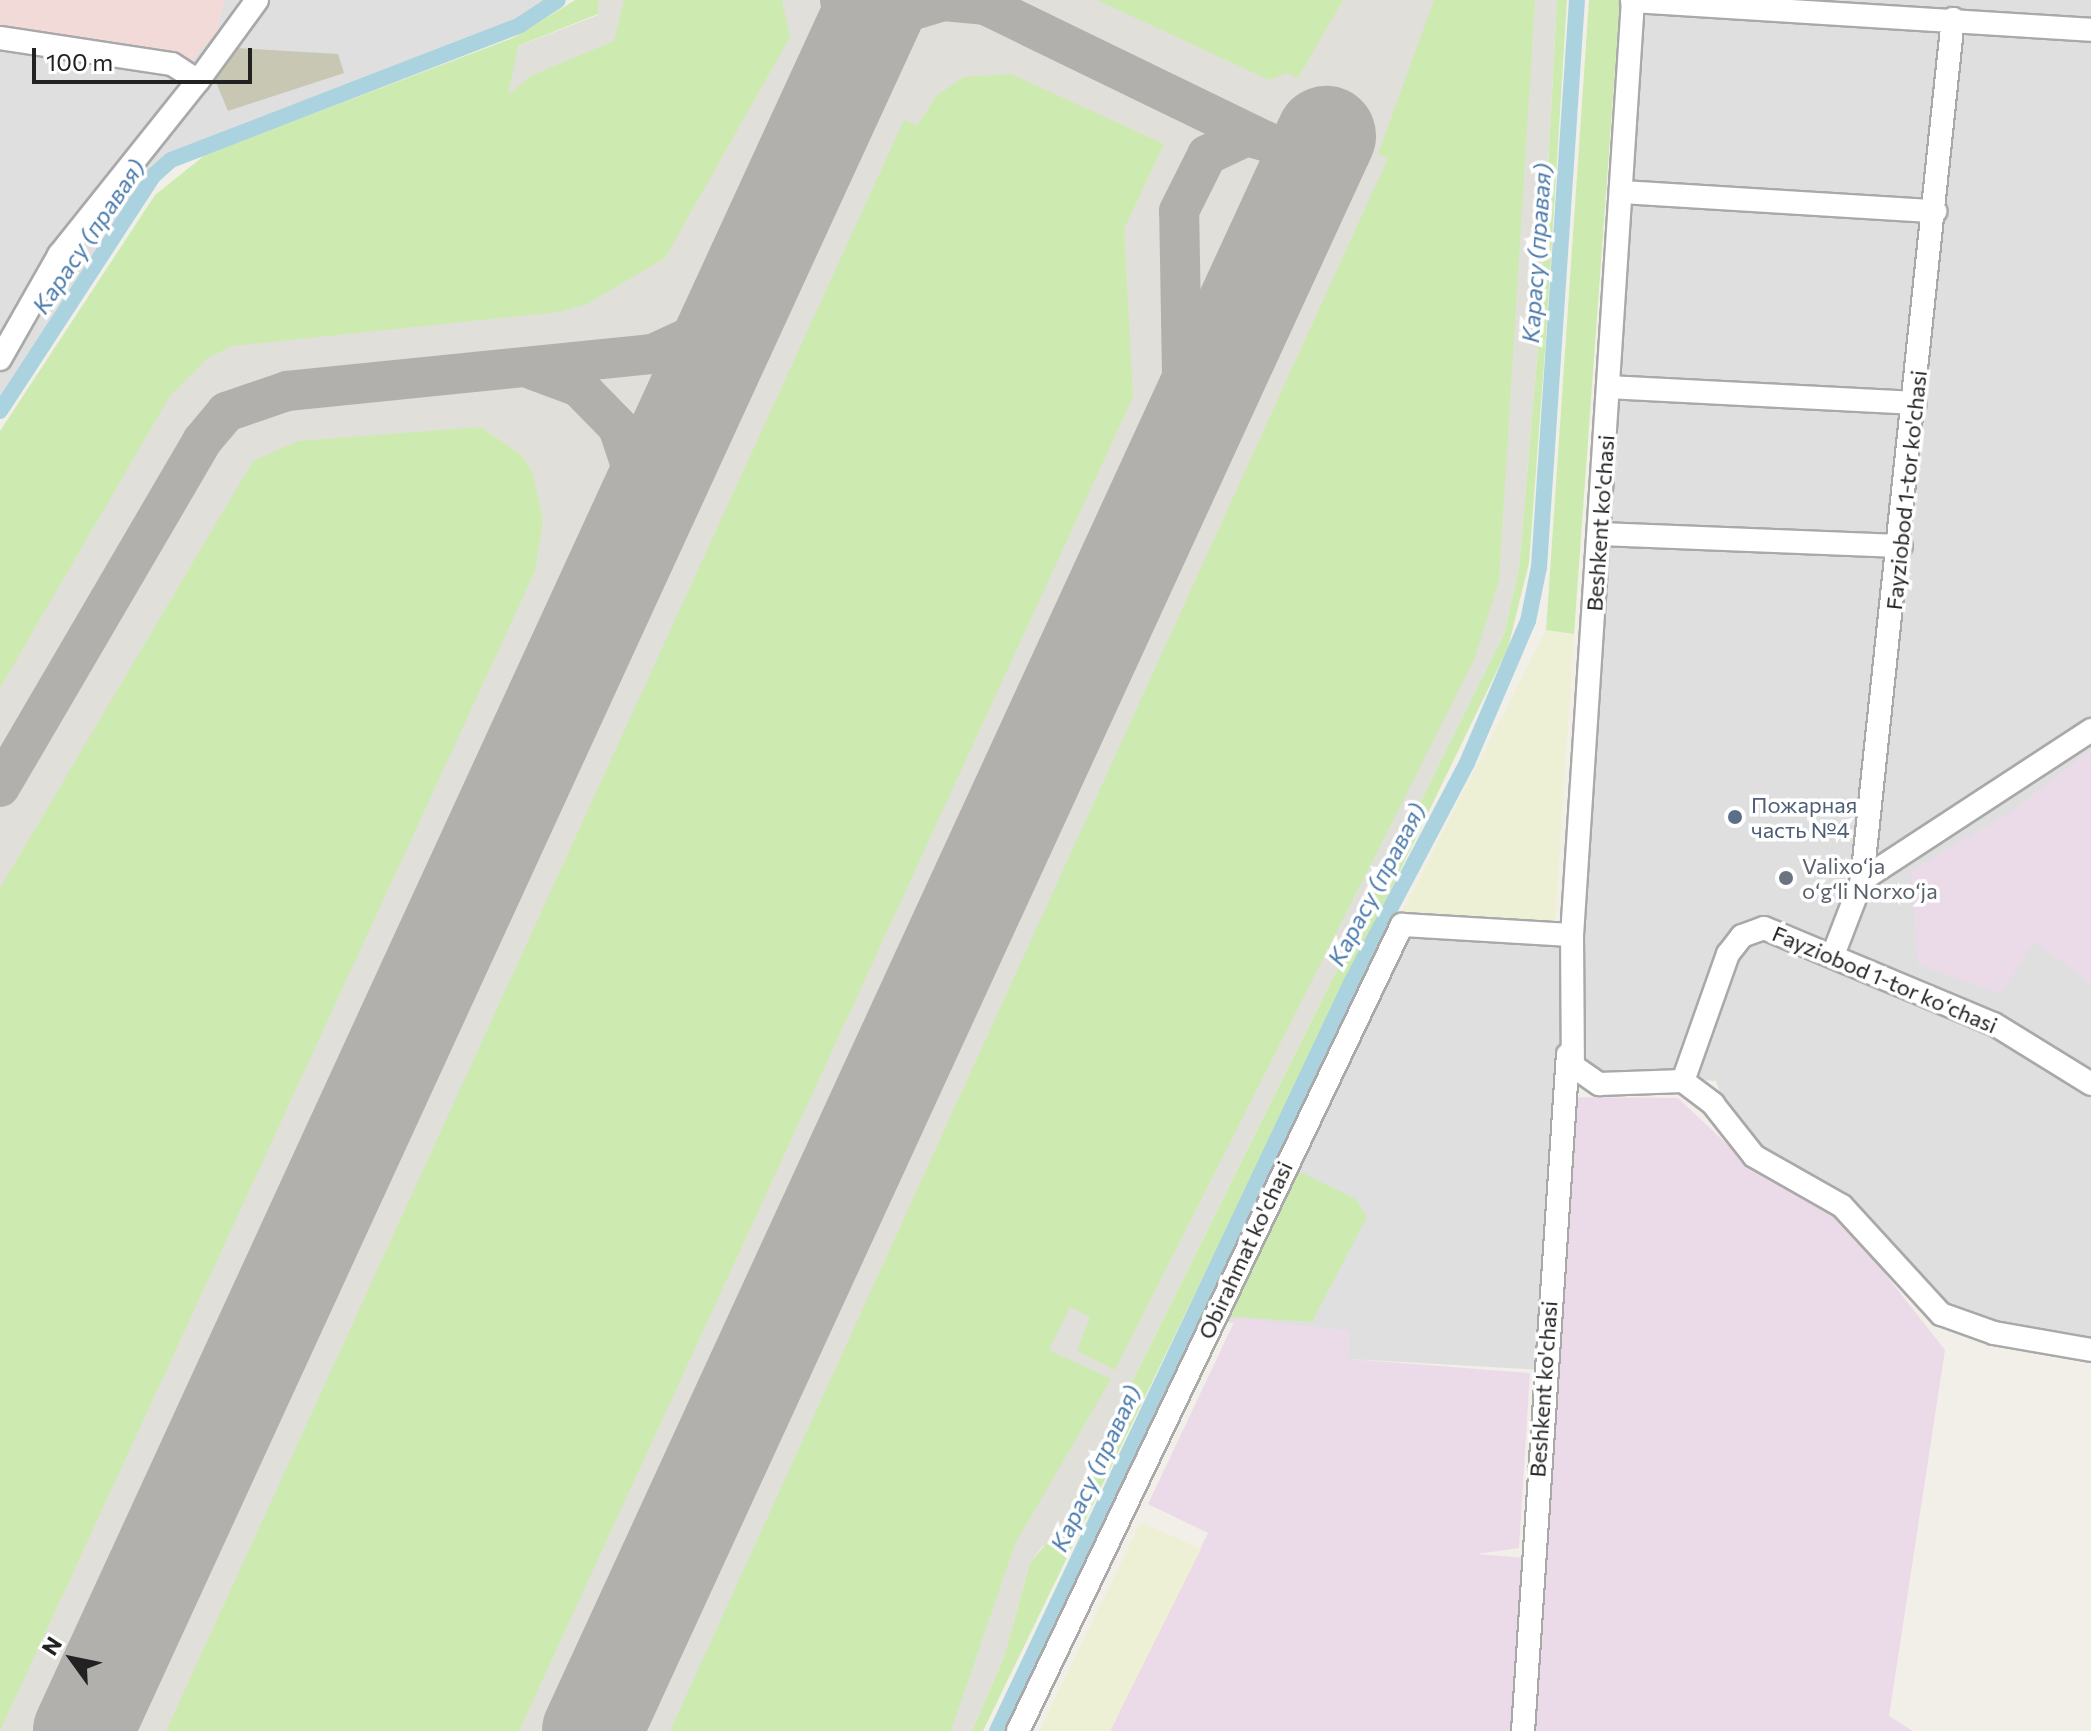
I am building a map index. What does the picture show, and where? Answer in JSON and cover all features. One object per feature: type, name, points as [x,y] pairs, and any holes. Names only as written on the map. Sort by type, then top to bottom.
[{"type":"street","points":[[0,359],[59,255],[198,81],[257,0]]},
{"type":"street","points":[[1632,0],[2091,30]]},
{"type":"street","name":"Beshkent ko'chasi","points":[[1523,1731],[1569,1047],[1572,935],[1632,0]]},
{"type":"street","name":"Fayziobod 1-tor ko'chasi","points":[[1833,955],[1862,880],[1901,546],[1953,19]]},
{"type":"street","points":[[0,38],[172,64],[198,81]]},
{"type":"street","points":[[1621,192],[1935,211]]},
{"type":"street","points":[[1609,387],[1915,403]]},
{"type":"street","points":[[1599,534],[1901,546]]},
{"type":"street","points":[[1862,880],[2091,730]]},
{"type":"street","name":"Obirahmat ko'chasi","points":[[1018,1731],[1402,925],[1572,935]]},
{"type":"street","name":"Fayziobod 1-tor koʻchasi","points":[[1683,1081],[1728,954],[1742,936],[1779,929],[1994,1024],[2091,1084]]},
{"type":"street","name":"Beshkent ko'chasi","points":[[1569,1047],[1576,1071],[1599,1084]]},
{"type":"street","points":[[1565,1095],[1599,1084],[1683,1081],[1713,1104],[1754,1156],[1854,1217],[1941,1314],[1994,1333],[2091,1350]]},
{"type":"shaded area","points":[[0,0],[558,0],[520,25],[171,160],[152,176],[0,411]]},
{"type":"shaded area","points":[[0,0],[224,0],[218,30],[192,60],[0,29]]},
{"type":"shaded area","points":[[599,0],[1557,0],[1539,336],[1519,568],[1504,634],[1100,1446],[1064,1546],[1043,1546],[1030,1563],[1004,1657],[972,1731],[0,1731],[0,459],[242,154],[598,15]]},
{"type":"shaded area","points":[[1633,0],[2091,0],[2091,1350],[1962,1324],[1879,1246],[1735,1135],[1716,1081],[1576,1072],[1543,1370],[1349,1359],[1349,1331],[1212,1321],[1402,925],[1571,935]]},
{"type":"shaded area","points":[[236,48],[338,54],[344,73],[228,111],[213,75]]},
{"type":"shaded area","points":[[1546,630],[1574,634],[1555,925],[1402,912]]},
{"type":"shaded area","points":[[2091,750],[2091,983],[2034,942],[2000,994],[1918,964],[1911,871],[2012,811]]},
{"type":"shaded area","points":[[1556,1097],[1678,1098],[1744,1160],[1828,1201],[1945,1350],[1889,1716],[1913,1731],[1110,1731],[1208,1533],[1148,1504],[1236,1318],[1350,1331],[1349,1359],[1530,1373],[1519,1548],[1477,1554],[1527,1558]]},
{"type":"shaded area","points":[[1141,1522],[1201,1549],[1110,1731],[1039,1731]]},
{"type":"green space","points":[[575,0],[599,0],[598,14],[518,46],[508,95],[531,76],[614,41],[624,0],[782,0],[790,37],[665,258],[587,304],[559,312],[232,346],[208,358],[170,396],[0,688],[0,431],[155,195],[205,155],[515,37]]},
{"type":"green space","points":[[1097,0],[1343,0],[1298,78],[1287,73],[1269,80]]},
{"type":"green space","points":[[1434,0],[1535,0],[1499,580],[1475,658],[1115,1370],[1077,1351],[1090,1317],[1070,1307],[1049,1350],[1111,1379],[1015,1544],[951,1731],[670,1731],[1388,158],[1378,154]]},
{"type":"green space","points":[[1557,0],[1567,0],[1529,563],[1508,648],[983,1731],[972,1731],[1004,1657],[1030,1563],[1046,1544],[1064,1546],[1100,1446],[1504,634],[1519,568],[1539,336]]},
{"type":"green space","points":[[1589,0],[1620,0],[1574,634],[1546,630]]},
{"type":"green space","points":[[1011,74],[1164,144],[1124,229],[1133,397],[519,1731],[166,1731],[904,120],[917,126],[937,95],[964,77]]},
{"type":"green space","points":[[480,427],[522,455],[533,474],[543,521],[535,571],[0,1731],[0,888],[253,461],[298,441]]},
{"type":"green space","points":[[1292,1168],[1356,1199],[1367,1217],[1312,1322],[1222,1316]]},
{"type":"waterway","name":"Карасу (правая)","points":[[0,411],[153,176],[171,160],[520,25],[558,0]]},
{"type":"waterway","name":"Карасу (правая)","points":[[997,1731],[1351,983],[1467,763],[1528,621],[1539,567],[1577,0]]},
{"type":"taxiway","points":[[840,0],[849,34],[844,73]]},
{"type":"taxiway","points":[[975,0],[1266,141]]},
{"type":"taxiway","points":[[842,81],[866,41],[900,14],[944,1],[984,5]]},
{"type":"taxiway","points":[[1174,465],[1183,432],[1179,211],[1207,155],[1247,136],[1291,149],[1314,187],[1307,229],[1263,273]]},
{"type":"taxiway","points":[[0,787],[202,441],[226,412],[287,391],[653,354],[709,328],[757,265]]},
{"type":"taxiway","points":[[533,370],[579,387],[618,427],[637,484],[628,545]]},
{"type":"runway","points":[[83,1731],[879,0]]},
{"type":"runway","points":[[592,1731],[1326,136]]},
{"type":"place","name":"Пожарная часть №4","points":[[1735,817]]},
{"type":"place","name":"Valixoʻja oʻgʻli Norxoʻja","points":[[1786,878]]}]
